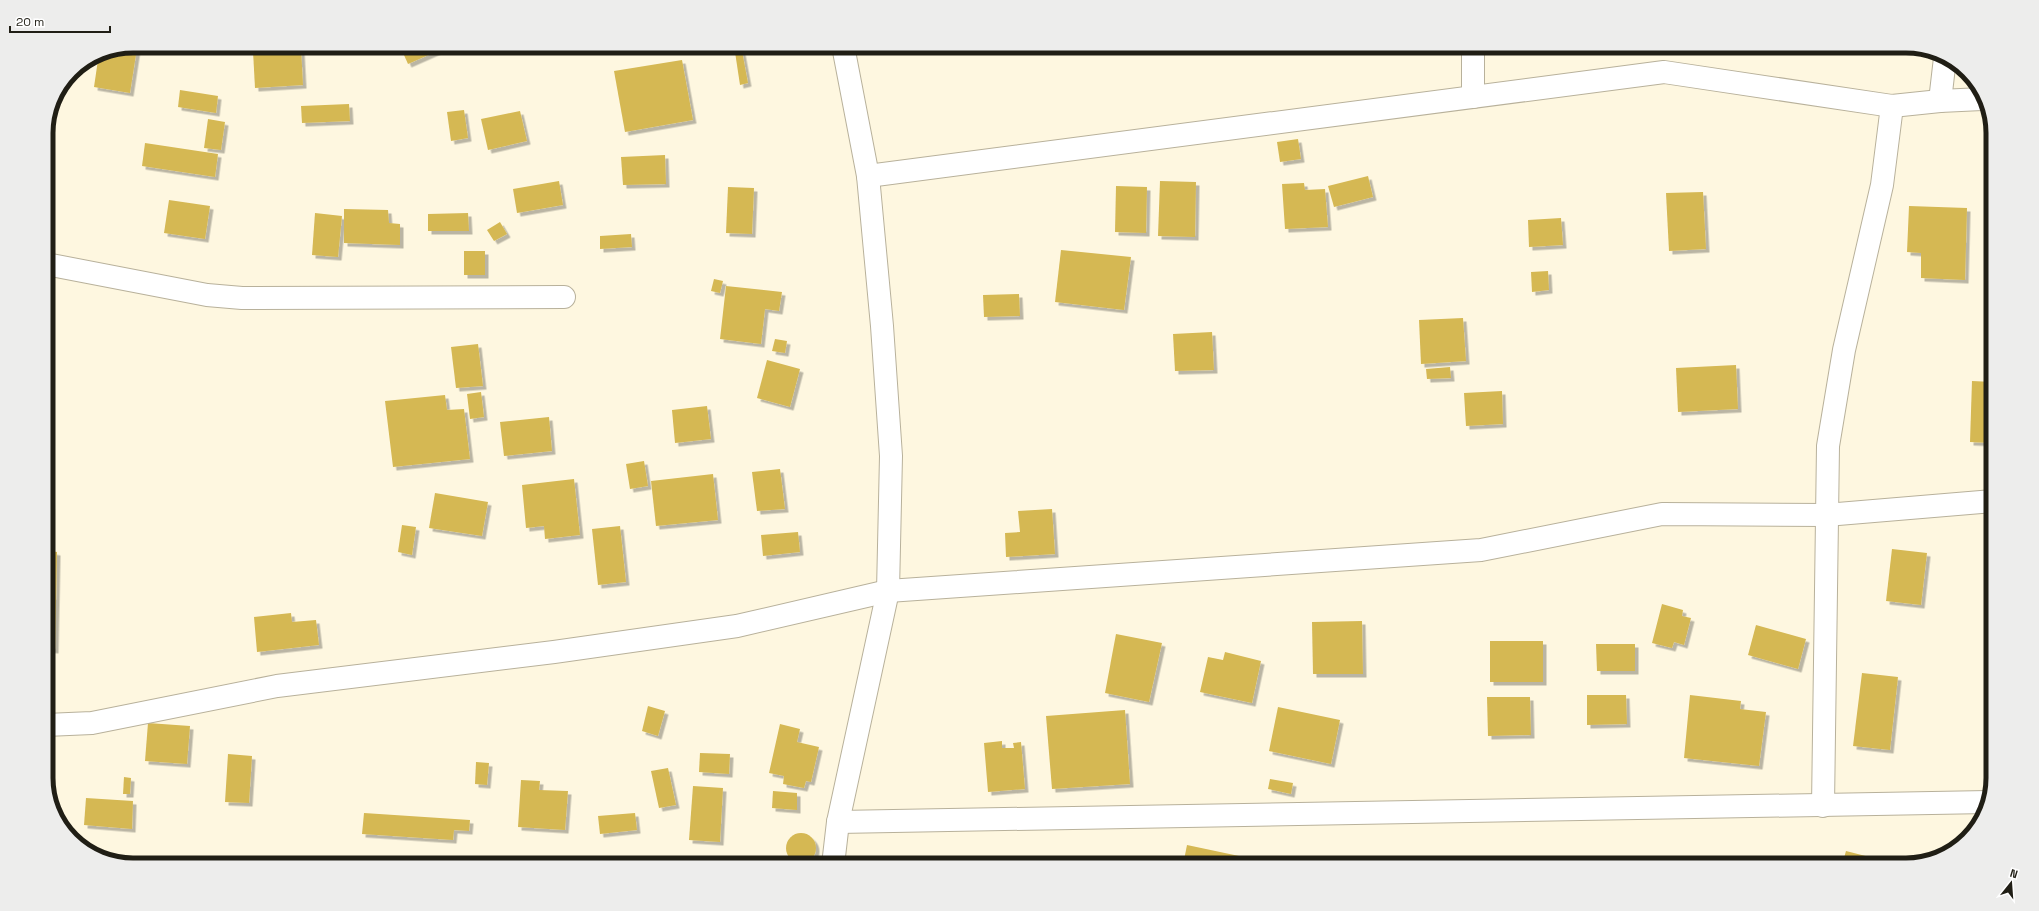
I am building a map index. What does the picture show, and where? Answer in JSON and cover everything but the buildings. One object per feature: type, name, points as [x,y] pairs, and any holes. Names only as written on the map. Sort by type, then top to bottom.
[{"type":"street","points":[[834,858],[838,822],[888,591],[891,456],[882,326],[868,176],[844,53]]},
{"type":"street","points":[[1472,97],[1473,53]]},
{"type":"street","points":[[1940,101],[1944,63]]},
{"type":"street","points":[[868,176],[1664,72],[1892,106],[1978,99]]},
{"type":"street","points":[[1823,806],[1828,446],[1844,350],[1882,185],[1892,106]]},
{"type":"street","points":[[53,265],[207,295],[242,298],[564,297]]},
{"type":"street","points":[[53,725],[92,723],[277,686],[554,652],[737,626],[888,591],[1481,550],[1662,514],[1826,515],[1986,502]]},
{"type":"street","points":[[838,822],[1982,802]]}]
